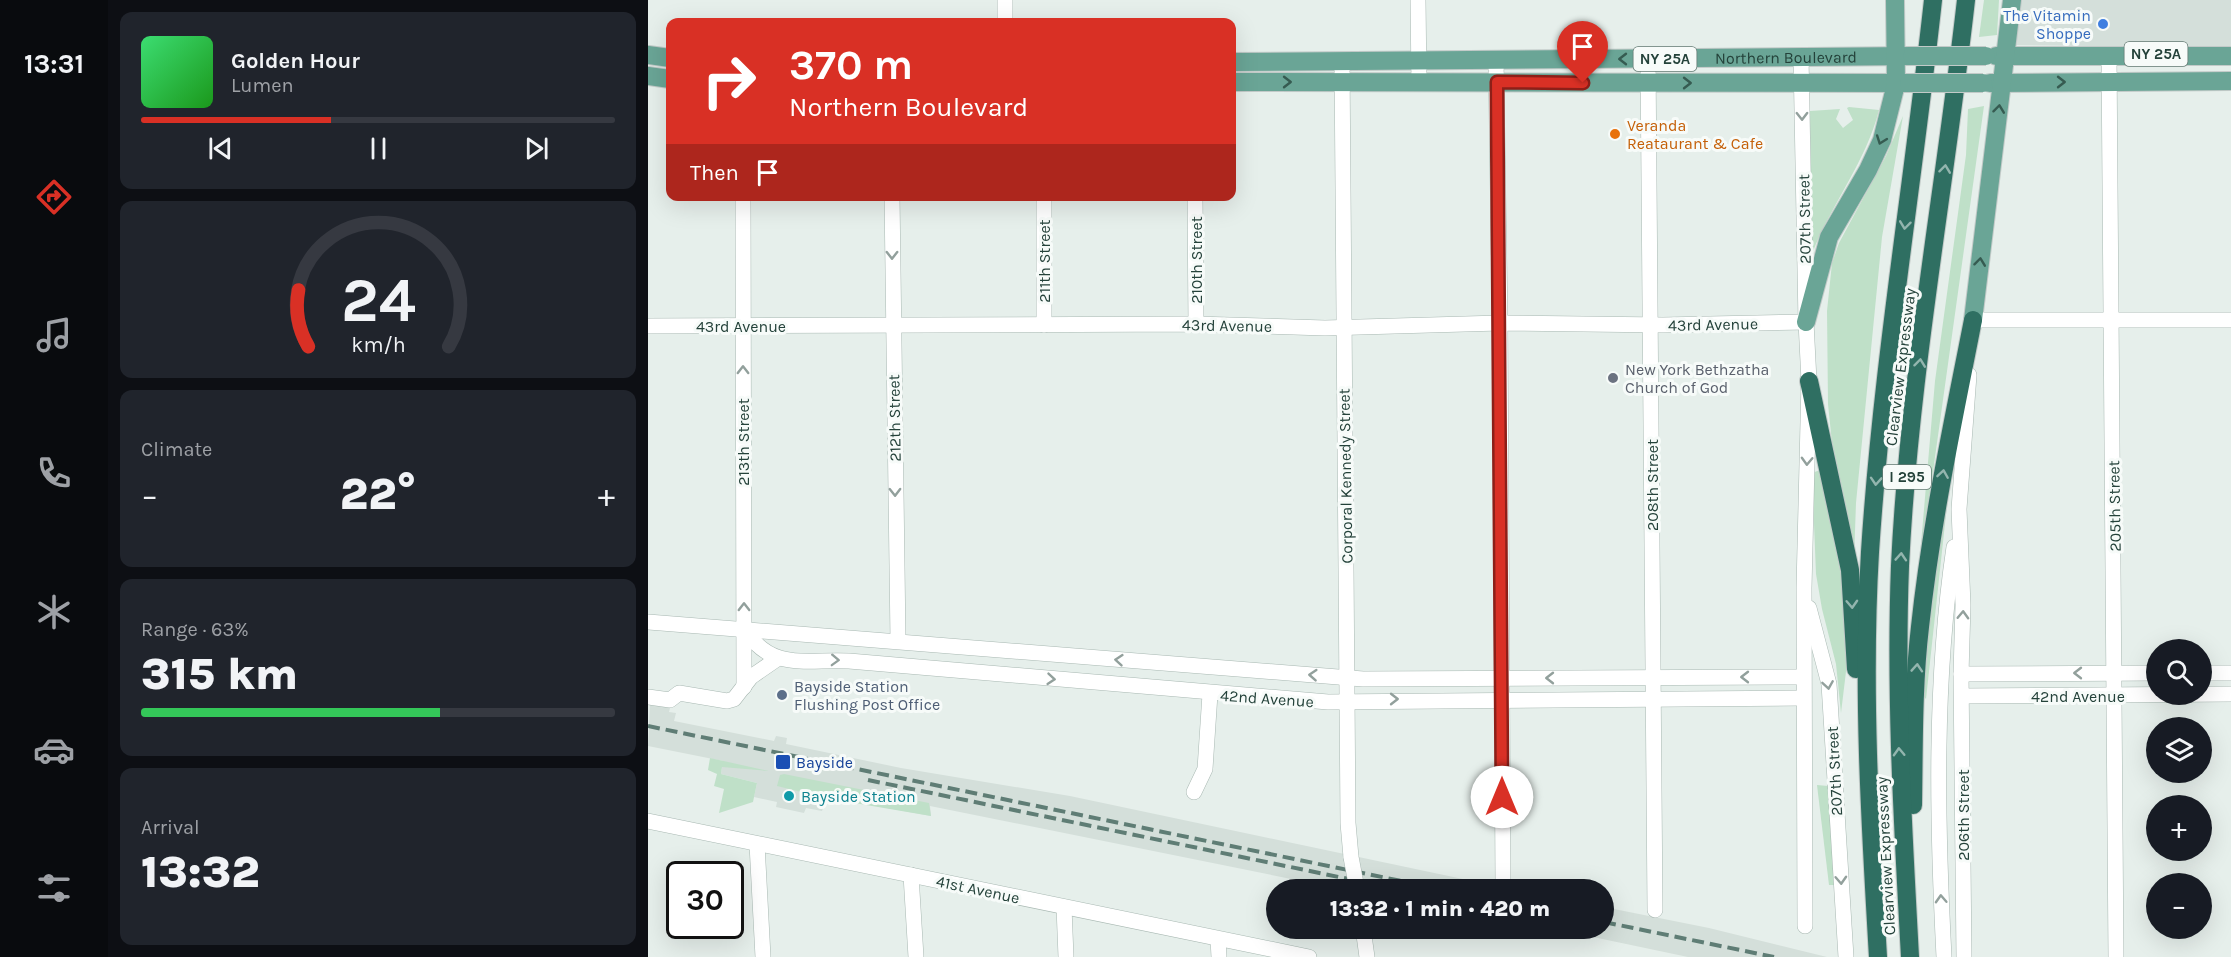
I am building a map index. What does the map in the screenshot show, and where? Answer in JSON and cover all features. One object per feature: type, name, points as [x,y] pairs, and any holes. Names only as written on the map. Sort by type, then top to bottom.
[{"type":"highway","name":"Clearview Expressway","points":[[1878,957],[1867,730],[1870,554],[1886,375],[1933,0]]},
{"type":"highway","name":"Clearview Expressway","points":[[1911,957],[1899,751],[1900,564],[1917,388],[1966,0]]},
{"type":"highway","points":[[1911,957],[1914,708],[1920,627],[1947,450],[1973,320]]},
{"type":"highway","points":[[1809,381],[1850,570],[1874,896]]},
{"type":"main road","points":[[1806,322],[1829,237],[1868,170],[1882,140],[1902,83],[1904,56],[1895,0]]},
{"type":"main road","points":[[1973,320],[2012,0]]},
{"type":"main road","points":[[648,55],[666,57]]},
{"type":"main road","name":"Northern Boulevard","points":[[1236,82],[1983,83],[2004,69],[2109,55],[2231,56]]},
{"type":"main road","name":"Northern Boulevard","points":[[1236,62],[1986,56],[2004,69],[2110,82],[2231,81]]},
{"type":"main road","points":[[648,76],[666,78]]},
{"type":"street","points":[[1005,0],[1005,18]]},
{"type":"street","points":[[1418,0],[1419,82]]},
{"type":"street","name":"205th Street","points":[[2109,55],[2116,697],[2116,957]]},
{"type":"street","name":"207th Street","points":[[1801,57],[1809,381]]},
{"type":"street","name":"208th Street","points":[[1648,59],[1655,910]]},
{"type":"street","points":[[1496,60],[1503,879]]},
{"type":"street","name":"Corporal Kennedy Street","points":[[1342,61],[1348,823],[1355,879]]},
{"type":"street","name":"213th Street","points":[[743,201],[744,687]]},
{"type":"street","name":"212th Street","points":[[892,201],[898,640]]},
{"type":"street","name":"211th Street","points":[[1044,201],[1044,325]]},
{"type":"street","name":"210th Street","points":[[1195,201],[1196,324]]},
{"type":"street","points":[[1944,957],[1939,856],[1941,667],[1959,509],[1973,320],[2231,320]]},
{"type":"street","name":"43rd Avenue","points":[[648,326],[1196,324],[1344,327],[1500,323],[1806,322]]},
{"type":"street","points":[[1805,926],[1803,677],[1809,381]]},
{"type":"street","points":[[1959,509],[1963,605],[1961,674]]},
{"type":"street","name":"207th Street","points":[[1804,588],[1829,684],[1846,957]]},
{"type":"street","name":"42nd Avenue","points":[[648,622],[898,640],[1347,678],[1803,677]]},
{"type":"street","points":[[648,697],[670,700],[680,693],[727,701],[734,699],[751,677],[777,659],[759,649],[745,630]]},
{"type":"street","points":[[1014,651],[1014,676]]},
{"type":"street","name":"42nd Avenue","points":[[777,659],[849,661],[1209,694],[1347,701],[1803,698]]},
{"type":"street","name":"42nd Avenue","points":[[1961,674],[2146,673]]},
{"type":"street","points":[[2212,673],[2231,673]]},
{"type":"street","name":"206th Street","points":[[1961,674],[1964,957]]},
{"type":"street","points":[[1194,792],[1205,769],[1209,694]]},
{"type":"street","name":"42nd Avenue","points":[[1962,696],[2116,697],[2231,694]]},
{"type":"street","name":"41st Avenue","points":[[648,821],[1309,957]]},
{"type":"street","points":[[757,844],[763,957]]},
{"type":"street","points":[[911,875],[915,957]]},
{"type":"street","points":[[1064,907],[1066,957]]},
{"type":"street","points":[[1218,939],[1219,957]]},
{"type":"street","points":[[1365,939],[1367,957]]},
{"type":"shaded area","points":[[2017,0],[2231,0],[2231,48],[2013,45]]},
{"type":"shaded area","points":[[650,704],[670,708],[669,712],[676,713],[674,721],[774,741],[776,736],[787,738],[786,744],[901,768],[1070,796],[1463,879],[1291,879],[930,806],[931,816],[827,797],[822,811],[806,808],[804,813],[776,807],[777,802],[754,797],[757,783],[721,774],[723,761],[648,746]]},
{"type":"shaded area","points":[[1614,909],[1709,928],[1827,957],[1688,957],[1602,939],[1614,939]]},
{"type":"green space","points":[[1984,0],[1999,0],[1997,35],[1979,37]]},
{"type":"green space","points":[[1984,106],[1918,579],[1935,381],[1966,155],[1968,109]]},
{"type":"green space","points":[[1847,108],[1879,110],[1866,147],[1812,254],[1810,111],[1840,109],[1836,119],[1843,128],[1853,120]]},
{"type":"green space","points":[[1903,116],[1882,237],[1856,503],[1854,560],[1836,482],[1828,404],[1827,311],[1832,263],[1839,243],[1886,156]]},
{"type":"green space","points":[[1952,459],[1926,699],[1920,692],[1923,655]]},
{"type":"green space","points":[[1820,470],[1844,576],[1848,655],[1841,713],[1836,664],[1816,574],[1812,473]]},
{"type":"green space","points":[[710,758],[769,771],[722,767],[721,774],[757,783],[753,802],[719,813],[724,789],[714,786],[717,774],[708,770]]},
{"type":"green space","points":[[780,775],[929,803],[931,816],[825,798],[777,786]]},
{"type":"green space","points":[[1817,785],[1828,786],[1834,885],[1829,885]]},
{"type":"railway","points":[[648,726],[1392,879]]},
{"type":"railway","points":[[868,780],[1349,879]]},
{"type":"railway","points":[[1614,924],[1774,957]]},
{"type":"place","name":"The Vitamin Shoppe","points":[[2103,24]]},
{"type":"place","name":"Veranda Reataurant & Cafe","points":[[1615,134]]},
{"type":"place","name":"New York Bethzatha Church of God","points":[[1613,378]]},
{"type":"place","name":"Bayside Station Flushing Post Office","points":[[782,695]]},
{"type":"place","name":"Bayside","points":[[783,762]]},
{"type":"place","name":"Bayside Station","points":[[789,796]]},
{"type":"route","points":[[1502,797],[1497,82],[1583,83]]}]
